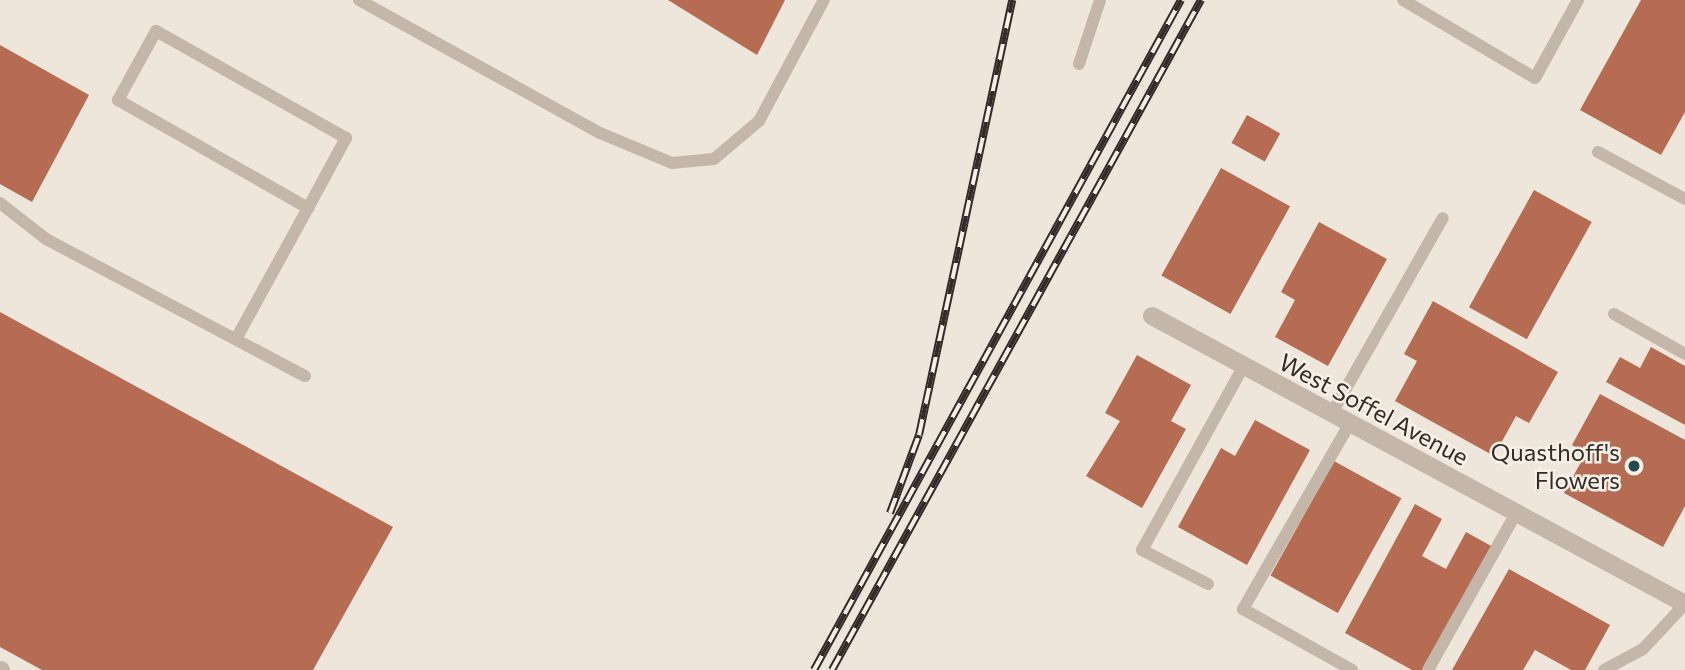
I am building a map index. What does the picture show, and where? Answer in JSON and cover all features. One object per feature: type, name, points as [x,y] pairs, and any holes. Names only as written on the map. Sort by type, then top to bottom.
[{"type":"street","name":"West Soffel Avenue","points":[[1152,316],[1685,604]]},
{"type":"lane","points":[[359,0],[600,133],[672,163],[714,159],[759,121],[824,0]]},
{"type":"lane","points":[[1079,64],[1100,0]]},
{"type":"lane","points":[[1403,0],[1535,78],[1578,0]]},
{"type":"lane","points":[[236,340],[308,208],[346,138],[156,31],[118,100],[308,208]]},
{"type":"lane","points":[[1598,152],[1685,199]]},
{"type":"lane","points":[[0,203],[46,239],[304,376]]},
{"type":"lane","points":[[1332,413],[1443,218]]},
{"type":"lane","points":[[1614,314],[1685,354]]},
{"type":"lane","points":[[1208,584],[1142,550],[1242,367]]},
{"type":"lane","points":[[1350,423],[1243,609],[1352,670]]},
{"type":"lane","points":[[1428,670],[1516,513]]},
{"type":"lane","points":[[1604,670],[1643,649],[1685,604]]},
{"type":"building","points":[[668,0],[785,0],[757,55]]},
{"type":"building","points":[[1641,0],[1685,0],[1685,112],[1661,155],[1580,110]]},
{"type":"building","points":[[0,45],[89,95],[32,202],[0,184]]},
{"type":"building","points":[[1247,115],[1280,133],[1265,161],[1231,143]]},
{"type":"building","points":[[1221,168],[1290,206],[1230,314],[1161,276]]},
{"type":"building","points":[[1534,190],[1592,222],[1527,339],[1469,307]]},
{"type":"building","points":[[1319,222],[1387,259],[1328,366],[1275,337],[1295,300],[1281,292]]},
{"type":"building","points":[[1433,301],[1558,372],[1529,423],[1516,416],[1494,456],[1395,401],[1417,361],[1404,354]]},
{"type":"building","points":[[0,312],[393,527],[313,670],[42,670],[0,647]]},
{"type":"building","points":[[1651,347],[1685,366],[1685,425],[1606,382],[1620,357],[1640,368]]},
{"type":"building","points":[[1137,355],[1191,385],[1171,421],[1186,429],[1142,508],[1086,476],[1120,421],[1105,413]]},
{"type":"building","points":[[1600,394],[1685,440],[1685,506],[1663,547],[1564,493],[1586,453],[1572,445]]},
{"type":"building","points":[[1255,420],[1310,450],[1247,565],[1178,527],[1221,448],[1235,456]]},
{"type":"building","points":[[1334,461],[1401,498],[1338,613],[1270,576]]},
{"type":"building","points":[[1415,504],[1442,519],[1422,556],[1446,569],[1466,532],[1493,547],[1426,670],[1412,670],[1345,633]]},
{"type":"building","points":[[1509,569],[1610,625],[1585,670],[1571,670],[1535,650],[1523,670],[1452,670]]},
{"type":"railway","points":[[890,513],[919,435],[1012,0]]},
{"type":"railway","points":[[814,670],[1181,0]]},
{"type":"railway","points":[[832,670],[1201,0]]},
{"type":"place","name":"Quasthoff's Flowers","points":[[1634,466]]}]
